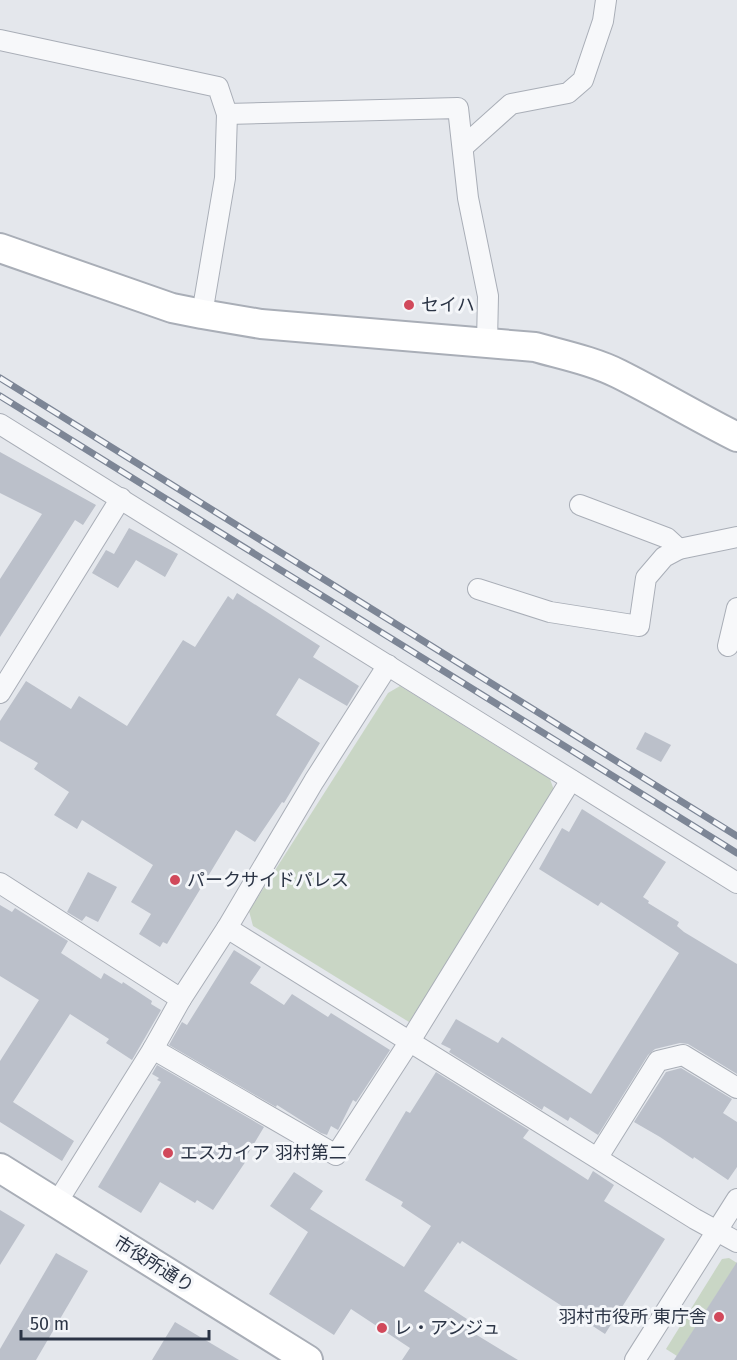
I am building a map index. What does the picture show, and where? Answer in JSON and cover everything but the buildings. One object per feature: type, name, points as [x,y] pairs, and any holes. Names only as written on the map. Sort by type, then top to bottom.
[{"type":"street","points":[[463,147],[511,104],[568,93],[584,80],[603,21],[606,0]]},
{"type":"street","points":[[0,40],[218,87],[227,114],[225,178],[202,314]]},
{"type":"street","points":[[227,114],[458,108],[468,198],[489,296],[487,342]]},
{"type":"street","points":[[0,248],[172,308],[202,314],[261,324],[535,347],[617,373],[702,420],[737,436]]},
{"type":"street","points":[[0,424],[737,883]]},
{"type":"street","points":[[0,693],[121,498]]},
{"type":"street","points":[[580,505],[667,538],[679,549]]},
{"type":"street","points":[[478,589],[550,612],[639,626],[646,578],[664,557],[679,549],[737,537]]},
{"type":"street","points":[[728,646],[737,609]]},
{"type":"street","points":[[56,1204],[227,928],[314,781],[388,665]]},
{"type":"street","points":[[153,1049],[336,1155],[410,1041],[571,780]]},
{"type":"street","points":[[0,883],[181,999]]},
{"type":"street","points":[[227,928],[696,1219],[737,1242]]},
{"type":"street","points":[[598,1157],[658,1061],[683,1055],[737,1088]]},
{"type":"street","name":"市役所通り","points":[[0,1168],[308,1360]]},
{"type":"street","points":[[635,1360],[737,1199]]},
{"type":"green space","points":[[400,686],[550,779],[555,793],[409,1022],[253,926],[249,911],[388,693]]},
{"type":"green space","points":[[729,1258],[737,1263],[677,1356],[666,1349],[722,1259]]},
{"type":"railway","points":[[0,378],[737,836]]},
{"type":"railway","points":[[0,396],[737,853]]},
{"type":"place","name":"セイハ","points":[[409,305]]},
{"type":"place","name":"パークサイドパレス","points":[[175,880]]},
{"type":"place","name":"エスカイア 羽村第二","points":[[168,1153]]},
{"type":"place","name":"羽村市役所 東庁舎","points":[[719,1317]]},
{"type":"place","name":"レ・アンジュ","points":[[382,1328]]}]
